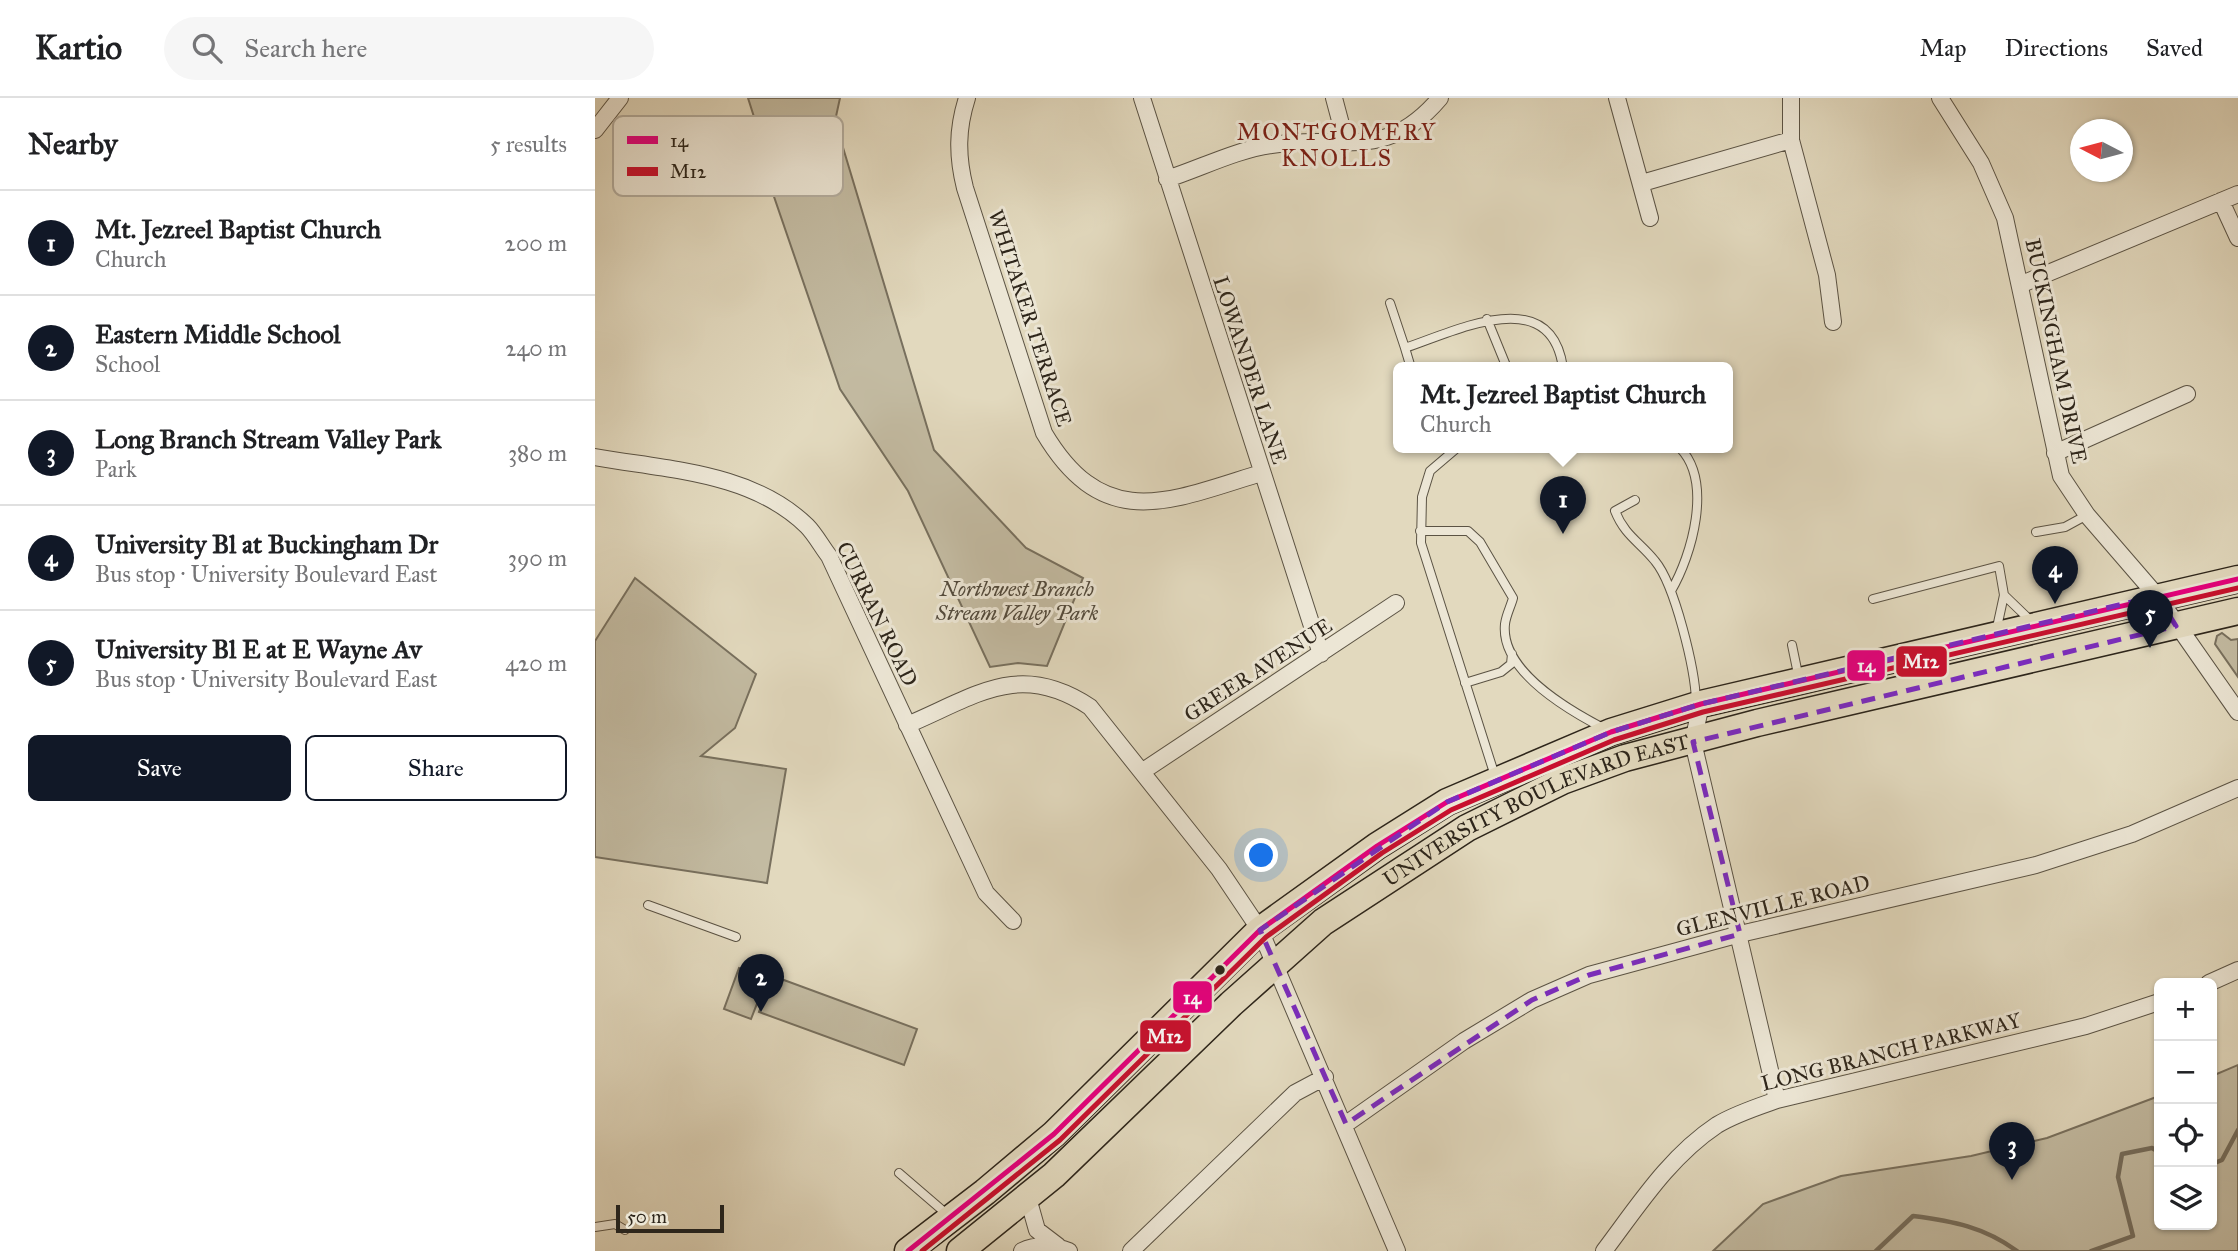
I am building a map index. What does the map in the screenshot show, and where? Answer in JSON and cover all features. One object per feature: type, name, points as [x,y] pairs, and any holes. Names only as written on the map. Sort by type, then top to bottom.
[{"type":"main road","name":"UNIVERSITY BOULEVARD EAST","points":[[908,1251],[1054,1133],[1260,930],[1377,846],[1447,802],[1611,732],[1698,705],[2238,579]]},
{"type":"main road","name":"UNIVERSITY BOULEVARD EAST","points":[[971,1248],[1323,922],[1467,828],[1562,781],[1625,758],[1757,723],[2238,611]]},
{"type":"street","points":[[595,130],[620,98]]},
{"type":"street","name":"WHITAKER TERRACE","points":[[967,98],[960,121],[958,161],[1044,433],[1061,462],[1094,489],[1135,503],[1166,502],[1261,473]]},
{"type":"street","name":"LOWANDER LANE","points":[[1142,98],[1321,654]]},
{"type":"street","points":[[1334,98],[1346,143]]},
{"type":"street","points":[[1167,179],[1268,145],[1388,139],[1424,117],[1440,98]]},
{"type":"street","points":[[1617,98],[1650,218]]},
{"type":"street","points":[[1791,98],[1791,141],[1827,275],[1833,322]]},
{"type":"street","name":"BUCKINGHAM DRIVE","points":[[1940,98],[1981,163],[2005,218],[2022,284],[2061,476],[2087,514],[2157,596],[2238,712]]},
{"type":"street","points":[[1642,183],[1791,141]]},
{"type":"street","points":[[2022,284],[2238,194]]},
{"type":"street","points":[[2221,201],[2238,238]]},
{"type":"street","points":[[2055,453],[2187,394]]},
{"type":"street","name":"CURRAN ROAD","points":[[595,457],[745,486],[782,506],[808,527],[829,556],[986,893],[1013,921]]},
{"type":"street","name":"GREER AVENUE","points":[[1143,771],[1396,603]]},
{"type":"street","points":[[907,725],[1013,683],[1064,690],[1090,707],[1219,869],[1260,930],[1346,1124],[1397,1251]]},
{"type":"street","points":[[1698,705],[1693,742],[1777,1100]]},
{"type":"street","name":"GLENVILLE ROAD","points":[[1346,1124],[1464,1041],[1532,999],[1590,975],[1740,934],[2036,865],[2133,834],[2238,788]]},
{"type":"street","points":[[2217,979],[2238,970]]},
{"type":"street","name":"LONG BRANCH PARKWAY","points":[[1604,1251],[1663,1172],[1718,1125],[1777,1100],[2086,1026],[2154,1004]]},
{"type":"street","points":[[1131,1251],[1295,1093],[1325,1077]]},
{"type":"street","points":[[1028,1198],[1037,1230],[1064,1248]]},
{"type":"street","points":[[951,1218],[971,1248]]},
{"type":"street","points":[[1022,1251],[1029,1248],[1064,1248]]},
{"type":"lane","points":[[1389,303],[1409,362]]},
{"type":"lane","points":[[1405,348],[1506,316],[1553,334],[1562,362]]},
{"type":"lane","points":[[1487,320],[1501,362]]},
{"type":"lane","points":[[1451,453],[1430,471],[1422,497],[1421,542],[1496,779]]},
{"type":"lane","points":[[1671,591],[1685,568],[1697,501],[1691,459],[1686,453]]},
{"type":"lane","points":[[1635,500],[1615,511],[1628,536],[1656,561],[1671,591],[1698,705]]},
{"type":"lane","points":[[2036,531],[2066,527],[2087,514]]},
{"type":"lane","points":[[1420,531],[1468,531],[1480,542],[1513,598],[1505,625],[1512,653],[1522,670],[1570,710],[1611,732]]},
{"type":"lane","points":[[1873,599],[1999,566],[2004,594],[1995,635]]},
{"type":"lane","points":[[2004,594],[2035,625]]},
{"type":"lane","points":[[1792,645],[1799,682]]},
{"type":"lane","points":[[1465,684],[1501,672],[1511,664],[1512,653]]},
{"type":"lane","points":[[648,905],[736,937]]},
{"type":"lane","points":[[899,1172],[951,1218]]},
{"type":"lane","points":[[595,1227],[615,1224],[625,1230]]},
{"type":"highlighted area","points":[[2157,596],[2176,626],[1693,742],[1740,934],[1589,975],[1532,1000],[1346,1124],[1260,930],[1447,802],[1611,732],[1701,704]]},
{"type":"green space","name":"Northwest Branch Stream Valley Park","points":[[748,98],[840,98],[836,116],[754,116]]},
{"type":"green space","name":"Northwest Branch Stream Valley Park","points":[[843,148],[934,450],[1026,548],[1083,578],[1047,666],[1018,663],[990,667],[908,491],[840,389],[774,196],[843,196]]},
{"type":"green space","points":[[635,578],[756,674],[735,728],[701,756],[786,769],[767,883],[595,857],[595,641]]},
{"type":"green space","points":[[2222,633],[2231,640],[2238,639],[2238,677],[2215,644],[2217,636]]},
{"type":"green space","points":[[739,968],[767,978],[751,1019],[724,1009]]},
{"type":"green space","points":[[773,976],[917,1029],[904,1065],[759,1012]]},
{"type":"green space","points":[[2238,1065],[2238,1251],[1713,1251],[1763,1204],[1841,1176],[1971,1156],[2047,1138],[2154,1098],[2154,1230],[2217,1230],[2217,1074]]},
{"type":"waterway","points":[[2217,1162],[2222,1160],[2238,1130]]},
{"type":"waterway","points":[[2091,1251],[2133,1236],[2118,1177],[2122,1154],[2154,1149]]},
{"type":"waterway","points":[[1876,1251],[1913,1216],[1968,1226],[2017,1251]]},
{"type":"transit line","name":"14","points":[[908,1251],[1054,1134],[1260,930],[1377,846],[1447,802],[1611,732],[1701,704],[2238,579]]},
{"type":"transit line","name":"M12","points":[[922,1251],[1060,1140],[1266,937],[1382,853],[1451,810],[1614,740],[1703,712],[2238,588]]},
{"type":"place","name":"Mt. Jezreel Baptist Church","points":[[1563,534]]},
{"type":"place","name":"University Bl at Buckingham Dr","points":[[2055,604]]},
{"type":"place","name":"University Bl E at E Wayne Av","points":[[2150,648]]},
{"type":"place","name":"Eastern Middle School","points":[[761,1012]]},
{"type":"place","name":"Long Branch Stream Valley Park","points":[[2012,1180]]},
{"type":"district","name":"MONTGOMERY KNOLLS","points":[[1337,145]]}]
